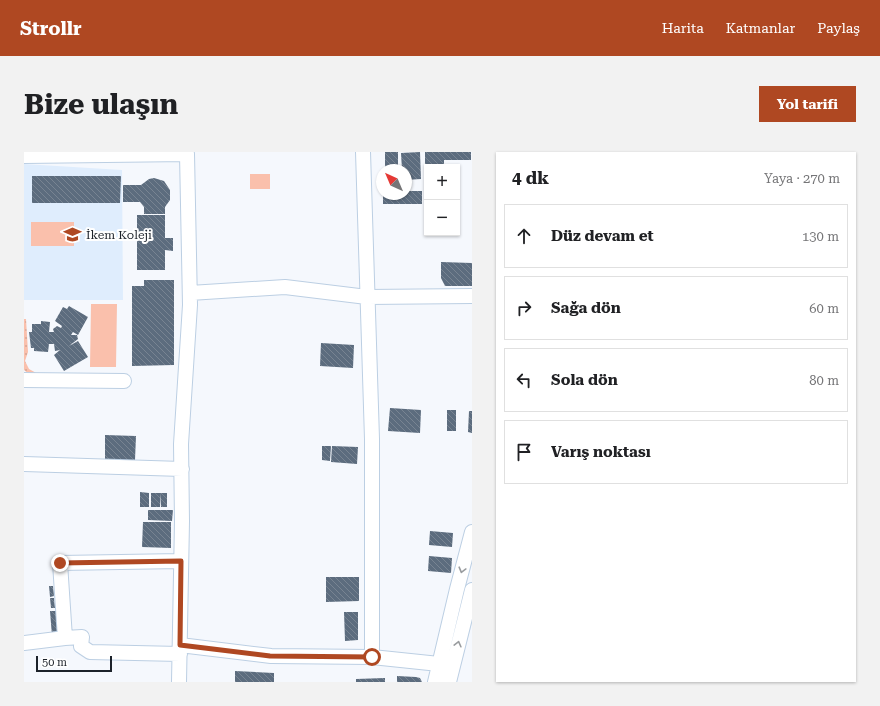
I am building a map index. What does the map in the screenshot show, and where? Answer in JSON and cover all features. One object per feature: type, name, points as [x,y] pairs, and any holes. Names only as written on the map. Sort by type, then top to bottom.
[{"type":"street","points":[[363,152],[372,439],[372,657]]},
{"type":"street","points":[[24,156],[187,153],[190,293],[181,444],[182,469],[179,682]]},
{"type":"street","points":[[190,293],[285,287],[367,297],[472,296]]},
{"type":"street","points":[[24,380],[124,381]]},
{"type":"street","points":[[24,464],[182,469]]},
{"type":"street","points":[[435,682],[472,532]]},
{"type":"street","points":[[65,638],[60,563],[181,561]]},
{"type":"street","points":[[449,682],[472,590]]},
{"type":"street","points":[[24,643],[82,637],[81,646],[90,652],[180,649],[270,656],[372,657],[439,664]]},
{"type":"shaded area","name":"İkem Koleji","points":[[24,164],[122,170],[123,300],[24,300]]},
{"type":"shaded area","points":[[250,174],[270,174],[270,189],[250,189]]},
{"type":"shaded area","points":[[31,222],[74,222],[74,246],[31,246]]},
{"type":"shaded area","points":[[91,304],[117,304],[116,367],[90,367]]},
{"type":"shaded area","points":[[24,319],[26,319],[28,352],[25,361],[29,369],[38,374],[30,375],[24,370]]},
{"type":"building","points":[[385,152],[398,152],[398,164],[385,164]]},
{"type":"building","points":[[420,152],[421,179],[412,180],[412,164],[402,164],[401,153]]},
{"type":"building","points":[[425,152],[471,152],[471,160],[444,160],[444,164],[425,164]]},
{"type":"building","points":[[32,176],[121,176],[120,203],[32,203]]},
{"type":"building","points":[[154,178],[164,181],[170,190],[170,200],[165,207],[165,214],[144,214],[144,207],[140,202],[123,202],[123,185],[141,185],[149,179]]},
{"type":"building","points":[[412,191],[422,191],[422,204],[383,204],[383,200],[412,200]]},
{"type":"building","points":[[137,215],[165,215],[165,238],[173,238],[173,251],[165,250],[165,270],[137,270]]},
{"type":"building","points":[[441,262],[472,263],[472,286],[445,286],[441,278]]},
{"type":"building","points":[[144,280],[174,280],[174,365],[132,366],[132,286],[144,286]]},
{"type":"building","points":[[69,306],[88,317],[78,335],[73,332],[71,335],[77,335],[78,339],[69,346],[78,341],[88,357],[64,371],[54,355],[60,350],[55,351],[54,344],[49,344],[48,352],[34,351],[34,348],[31,348],[29,332],[32,332],[32,324],[41,324],[41,321],[50,322],[49,332],[54,332],[53,329],[57,326],[61,328],[62,326],[55,321],[63,307],[67,309]]},
{"type":"building","points":[[321,343],[354,345],[353,368],[320,366]]},
{"type":"building","points":[[390,408],[421,410],[420,433],[388,431]]},
{"type":"building","points":[[447,410],[456,410],[456,431],[447,431]]},
{"type":"building","points":[[469,411],[472,411],[472,433],[468,432]]},
{"type":"building","points":[[105,435],[136,436],[135,460],[105,460]]},
{"type":"building","points":[[322,446],[331,446],[330,461],[322,460]]},
{"type":"building","points":[[332,446],[358,447],[357,464],[331,462]]},
{"type":"building","points":[[140,492],[149,493],[149,507],[140,507]]},
{"type":"building","points":[[151,493],[161,493],[160,507],[151,507]]},
{"type":"building","points":[[161,493],[167,493],[167,507],[161,507]]},
{"type":"building","points":[[148,510],[173,510],[172,521],[148,520]]},
{"type":"building","points":[[143,522],[171,522],[171,548],[142,547]]},
{"type":"building","points":[[430,531],[453,533],[452,547],[429,545]]},
{"type":"building","points":[[429,556],[452,558],[451,573],[428,571]]},
{"type":"building","points":[[326,577],[359,577],[359,601],[326,602]]},
{"type":"building","points":[[49,586],[53,586],[54,596],[50,597]]},
{"type":"building","points":[[50,598],[54,598],[55,608],[51,608]]},
{"type":"building","points":[[50,611],[60,611],[61,636],[52,636]]},
{"type":"building","points":[[344,612],[358,612],[358,640],[345,641]]},
{"type":"building","points":[[235,671],[274,673],[274,682],[235,682]]},
{"type":"building","points":[[397,676],[416,677],[420,678],[422,682],[397,682]]},
{"type":"building","points":[[385,678],[385,682],[356,682],[356,679]]},
{"type":"place","name":"İkem Koleji","points":[[73,235]]},
{"type":"route","points":[[60,563],[181,561],[180,645],[270,656],[372,657]]}]
